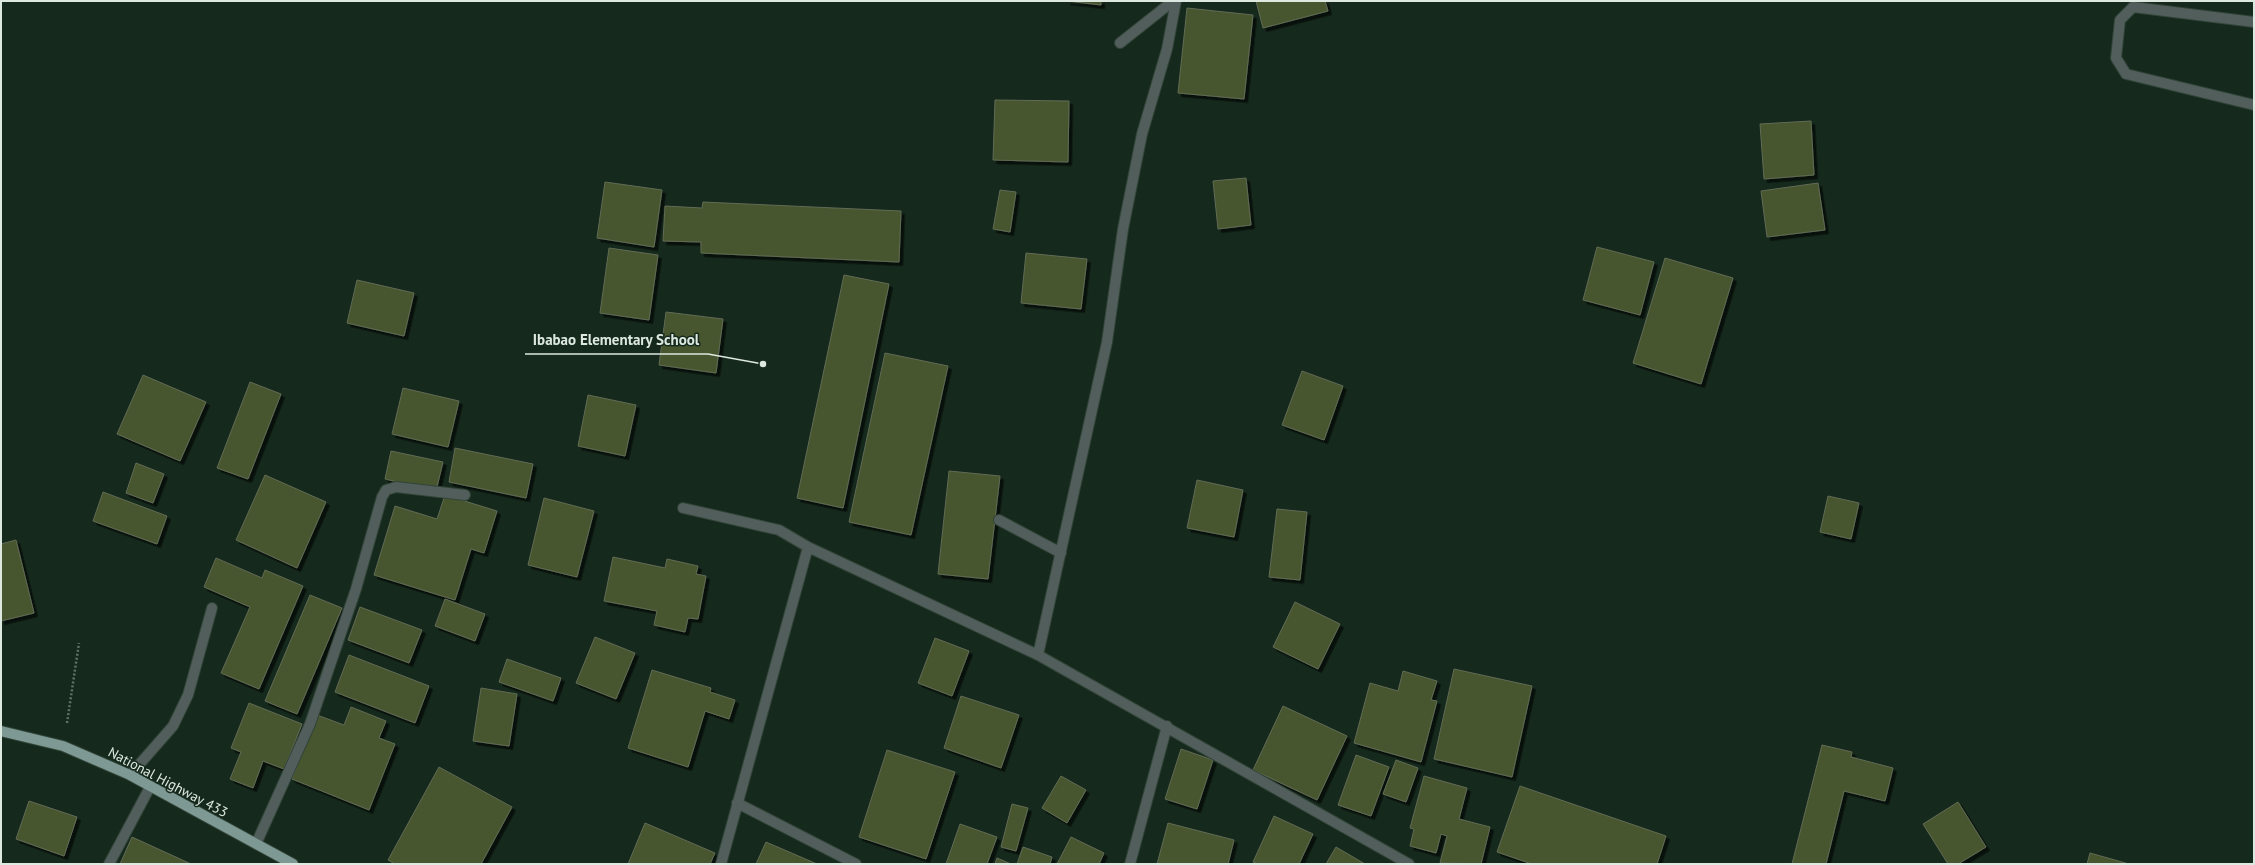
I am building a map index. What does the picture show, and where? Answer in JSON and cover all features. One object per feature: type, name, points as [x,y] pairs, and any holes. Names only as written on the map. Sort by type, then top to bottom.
[{"type":"main road","name":"National Highway 433","points":[[1,731],[63,746],[130,775],[294,864]]},
{"type":"street","points":[[1120,43],[1174,1]]},
{"type":"street","points":[[1038,654],[1107,342],[1123,229],[1142,134],[1168,49],[1174,1]]},
{"type":"street","points":[[2254,22],[2133,7],[2120,20],[2116,58],[2126,74],[2254,105]]},
{"type":"street","points":[[256,844],[310,724],[356,589],[382,497],[386,490],[396,487],[465,495]]},
{"type":"street","points":[[683,508],[779,530],[808,547],[1038,654],[1409,864]]},
{"type":"street","points":[[999,520],[1061,553]]},
{"type":"street","points":[[721,864],[808,547]]},
{"type":"street","points":[[130,775],[172,726],[188,695],[212,608]]},
{"type":"street","points":[[1130,864],[1167,726]]},
{"type":"street","points":[[108,864],[150,787]]},
{"type":"street","points":[[737,803],[856,864]]},
{"type":"path","points":[[63,746],[80,644]]},
{"type":"building","points":[[1067,1],[1101,1],[1101,5]]},
{"type":"building","points":[[1256,1],[1325,1],[1328,11],[1263,28]]},
{"type":"building","points":[[1187,8],[1253,15],[1244,99],[1178,93]]},
{"type":"building","points":[[995,100],[1069,101],[1068,162],[993,160]]},
{"type":"building","points":[[1811,121],[1814,175],[1764,179],[1760,124]]},
{"type":"building","points":[[1246,178],[1251,225],[1218,229],[1213,181]]},
{"type":"building","points":[[605,182],[662,190],[654,247],[597,238]]},
{"type":"building","points":[[1818,183],[1825,230],[1767,237],[1761,191]]},
{"type":"building","points":[[1000,190],[1016,192],[1010,232],[993,229]]},
{"type":"building","points":[[703,202],[901,211],[899,262],[701,253],[701,242],[663,241],[665,206],[702,208]]},
{"type":"building","points":[[1597,247],[1654,262],[1640,315],[1583,300]]},
{"type":"building","points":[[609,248],[658,255],[649,320],[600,313]]},
{"type":"building","points":[[1026,253],[1087,259],[1081,309],[1021,303]]},
{"type":"building","points":[[1665,258],[1733,278],[1701,384],[1633,363]]},
{"type":"building","points":[[844,275],[889,284],[843,508],[797,498]]},
{"type":"building","points":[[357,280],[414,293],[404,336],[347,323]]},
{"type":"building","points":[[666,312],[723,319],[716,373],[659,365]]},
{"type":"building","points":[[885,353],[948,366],[911,535],[849,522]]},
{"type":"building","points":[[1302,371],[1343,386],[1324,440],[1282,425]]},
{"type":"building","points":[[143,375],[206,402],[180,461],[117,434]]},
{"type":"building","points":[[250,382],[281,394],[248,479],[217,468]]},
{"type":"building","points":[[403,388],[459,401],[448,447],[392,434]]},
{"type":"building","points":[[588,395],[636,405],[625,456],[578,446]]},
{"type":"building","points":[[455,448],[533,464],[526,498],[449,482]]},
{"type":"building","points":[[391,451],[443,462],[436,491],[385,479]]},
{"type":"building","points":[[136,463],[164,474],[153,503],[126,493]]},
{"type":"building","points":[[949,471],[1000,476],[988,579],[938,574]]},
{"type":"building","points":[[265,475],[326,502],[297,568],[236,540]]},
{"type":"building","points":[[1197,480],[1243,490],[1234,537],[1187,528]]},
{"type":"building","points":[[103,492],[167,516],[157,544],[93,521]]},
{"type":"building","points":[[445,495],[497,511],[484,553],[471,549],[455,600],[374,575],[395,506],[437,519]]},
{"type":"building","points":[[1828,496],[1859,503],[1851,539],[1820,532]]},
{"type":"building","points":[[544,498],[594,511],[577,577],[528,565]]},
{"type":"building","points":[[1277,509],[1307,512],[1300,580],[1269,577]]},
{"type":"building","points":[[16,540],[34,613],[1,621],[1,544]]},
{"type":"building","points":[[613,557],[665,568],[667,559],[698,566],[696,574],[706,576],[698,619],[688,618],[685,632],[654,625],[657,611],[604,601]]},
{"type":"building","points":[[216,558],[262,578],[265,570],[303,586],[259,689],[221,673],[250,607],[204,587]]},
{"type":"building","points":[[310,595],[342,608],[297,714],[265,701]]},
{"type":"building","points":[[445,599],[485,614],[475,641],[435,626]]},
{"type":"building","points":[[1295,602],[1340,624],[1318,669],[1273,647]]},
{"type":"building","points":[[360,607],[422,630],[409,663],[348,640]]},
{"type":"building","points":[[595,637],[635,653],[616,699],[576,683]]},
{"type":"building","points":[[935,638],[969,651],[952,696],[918,683]]},
{"type":"building","points":[[349,655],[429,686],[415,723],[335,692]]},
{"type":"building","points":[[507,659],[561,678],[553,701],[499,682]]},
{"type":"building","points":[[1454,669],[1532,686],[1512,777],[1434,759]]},
{"type":"building","points":[[652,670],[711,688],[710,692],[735,700],[729,719],[705,711],[688,767],[628,748]]},
{"type":"building","points":[[1403,671],[1437,681],[1431,700],[1437,701],[1421,762],[1354,743],[1370,683],[1398,691]]},
{"type":"building","points":[[481,688],[517,694],[509,746],[473,741]]},
{"type":"building","points":[[961,696],[1019,715],[1001,768],[944,748]]},
{"type":"building","points":[[249,703],[302,724],[284,769],[263,761],[253,788],[230,779],[241,752],[231,748]]},
{"type":"building","points":[[1283,706],[1347,736],[1317,800],[1253,770]]},
{"type":"building","points":[[351,707],[386,721],[379,738],[395,744],[369,810],[292,779],[317,715],[344,725]]},
{"type":"building","points":[[1822,745],[1852,752],[1851,757],[1893,768],[1885,801],[1844,791],[1826,864],[1792,864]]},
{"type":"building","points":[[1181,749],[1213,760],[1197,809],[1165,799]]},
{"type":"building","points":[[887,750],[955,772],[926,859],[859,837]]},
{"type":"building","points":[[1356,755],[1389,767],[1371,816],[1338,805]]},
{"type":"building","points":[[1396,760],[1418,768],[1406,802],[1383,794]]},
{"type":"building","points":[[439,767],[512,807],[481,864],[395,864],[388,860]]},
{"type":"building","points":[[1061,776],[1086,790],[1067,823],[1042,808]]},
{"type":"building","points":[[1424,776],[1467,788],[1459,819],[1490,827],[1481,864],[1440,863],[1447,836],[1441,834],[1436,853],[1410,846],[1414,829],[1410,828]]},
{"type":"building","points":[[1520,786],[1666,836],[1657,864],[1532,864],[1497,852]]},
{"type":"building","points":[[29,801],[77,817],[64,856],[16,839]]},
{"type":"building","points":[[1958,802],[1986,847],[1958,864],[1948,864],[1923,824]]},
{"type":"building","points":[[1012,804],[1028,808],[1016,851],[1001,847]]},
{"type":"building","points":[[1274,816],[1313,834],[1299,864],[1258,864],[1253,862]]},
{"type":"building","points":[[645,823],[715,853],[710,864],[628,864]]},
{"type":"building","points":[[1168,823],[1234,840],[1228,864],[1157,864]]},
{"type":"building","points":[[960,824],[997,837],[987,864],[946,864]]},
{"type":"building","points":[[132,837],[191,864],[120,864]]},
{"type":"building","points":[[1071,837],[1104,853],[1099,864],[1057,864]]},
{"type":"building","points":[[766,842],[817,864],[756,864]]},
{"type":"building","points":[[1023,847],[1052,857],[1050,864],[1017,864]]},
{"type":"building","points":[[1336,847],[1365,864],[1326,864]]},
{"type":"building","points":[[2090,853],[2129,864],[2087,864]]},
{"type":"building","points":[[997,858],[1011,864],[995,864]]},
{"type":"place","name":"Ibabao Elementary School","points":[[763,364]]}]
